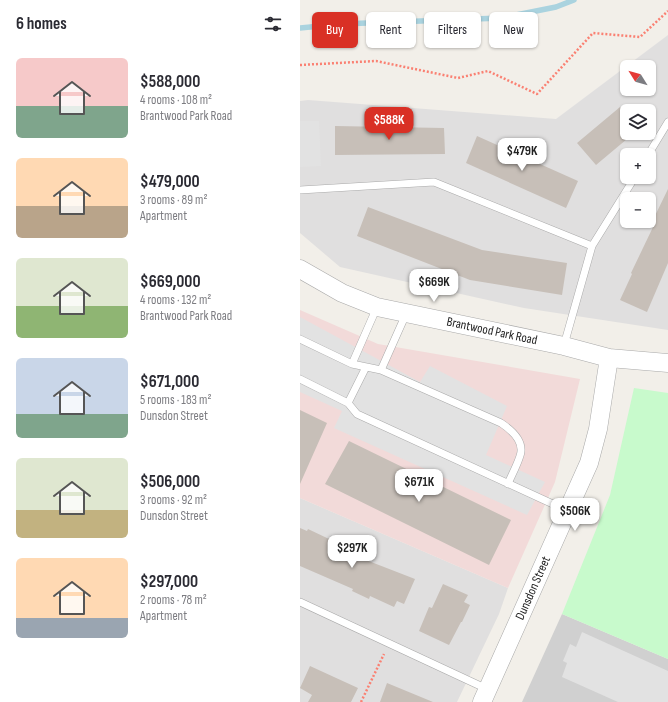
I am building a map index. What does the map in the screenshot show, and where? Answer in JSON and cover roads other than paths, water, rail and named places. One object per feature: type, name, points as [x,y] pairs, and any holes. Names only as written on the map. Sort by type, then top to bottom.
[{"type":"street","name":"Brantwood Park Road","points":[[300,268],[342,293],[377,307],[564,346],[609,358],[668,363]]},
{"type":"street","name":"Dunsdon Street","points":[[485,696],[583,478],[593,451],[609,358]]},
{"type":"lane","points":[[652,148],[668,122]]},
{"type":"lane","points":[[300,190],[434,182],[592,246]]},
{"type":"lane","points":[[564,346],[592,246],[631,184]]},
{"type":"lane","points":[[352,364],[377,307]]},
{"type":"lane","points":[[381,370],[407,313]]},
{"type":"lane","points":[[300,339],[352,364],[381,370],[501,423],[509,428],[520,442],[522,451],[508,484]]},
{"type":"lane","points":[[348,403],[366,367]]},
{"type":"lane","points":[[300,379],[348,403],[357,414],[568,511]]},
{"type":"lane","points":[[300,602],[389,643],[485,696]]},
{"type":"waterway","points":[[300,28],[341,24],[501,18],[556,7],[574,0]]}]
